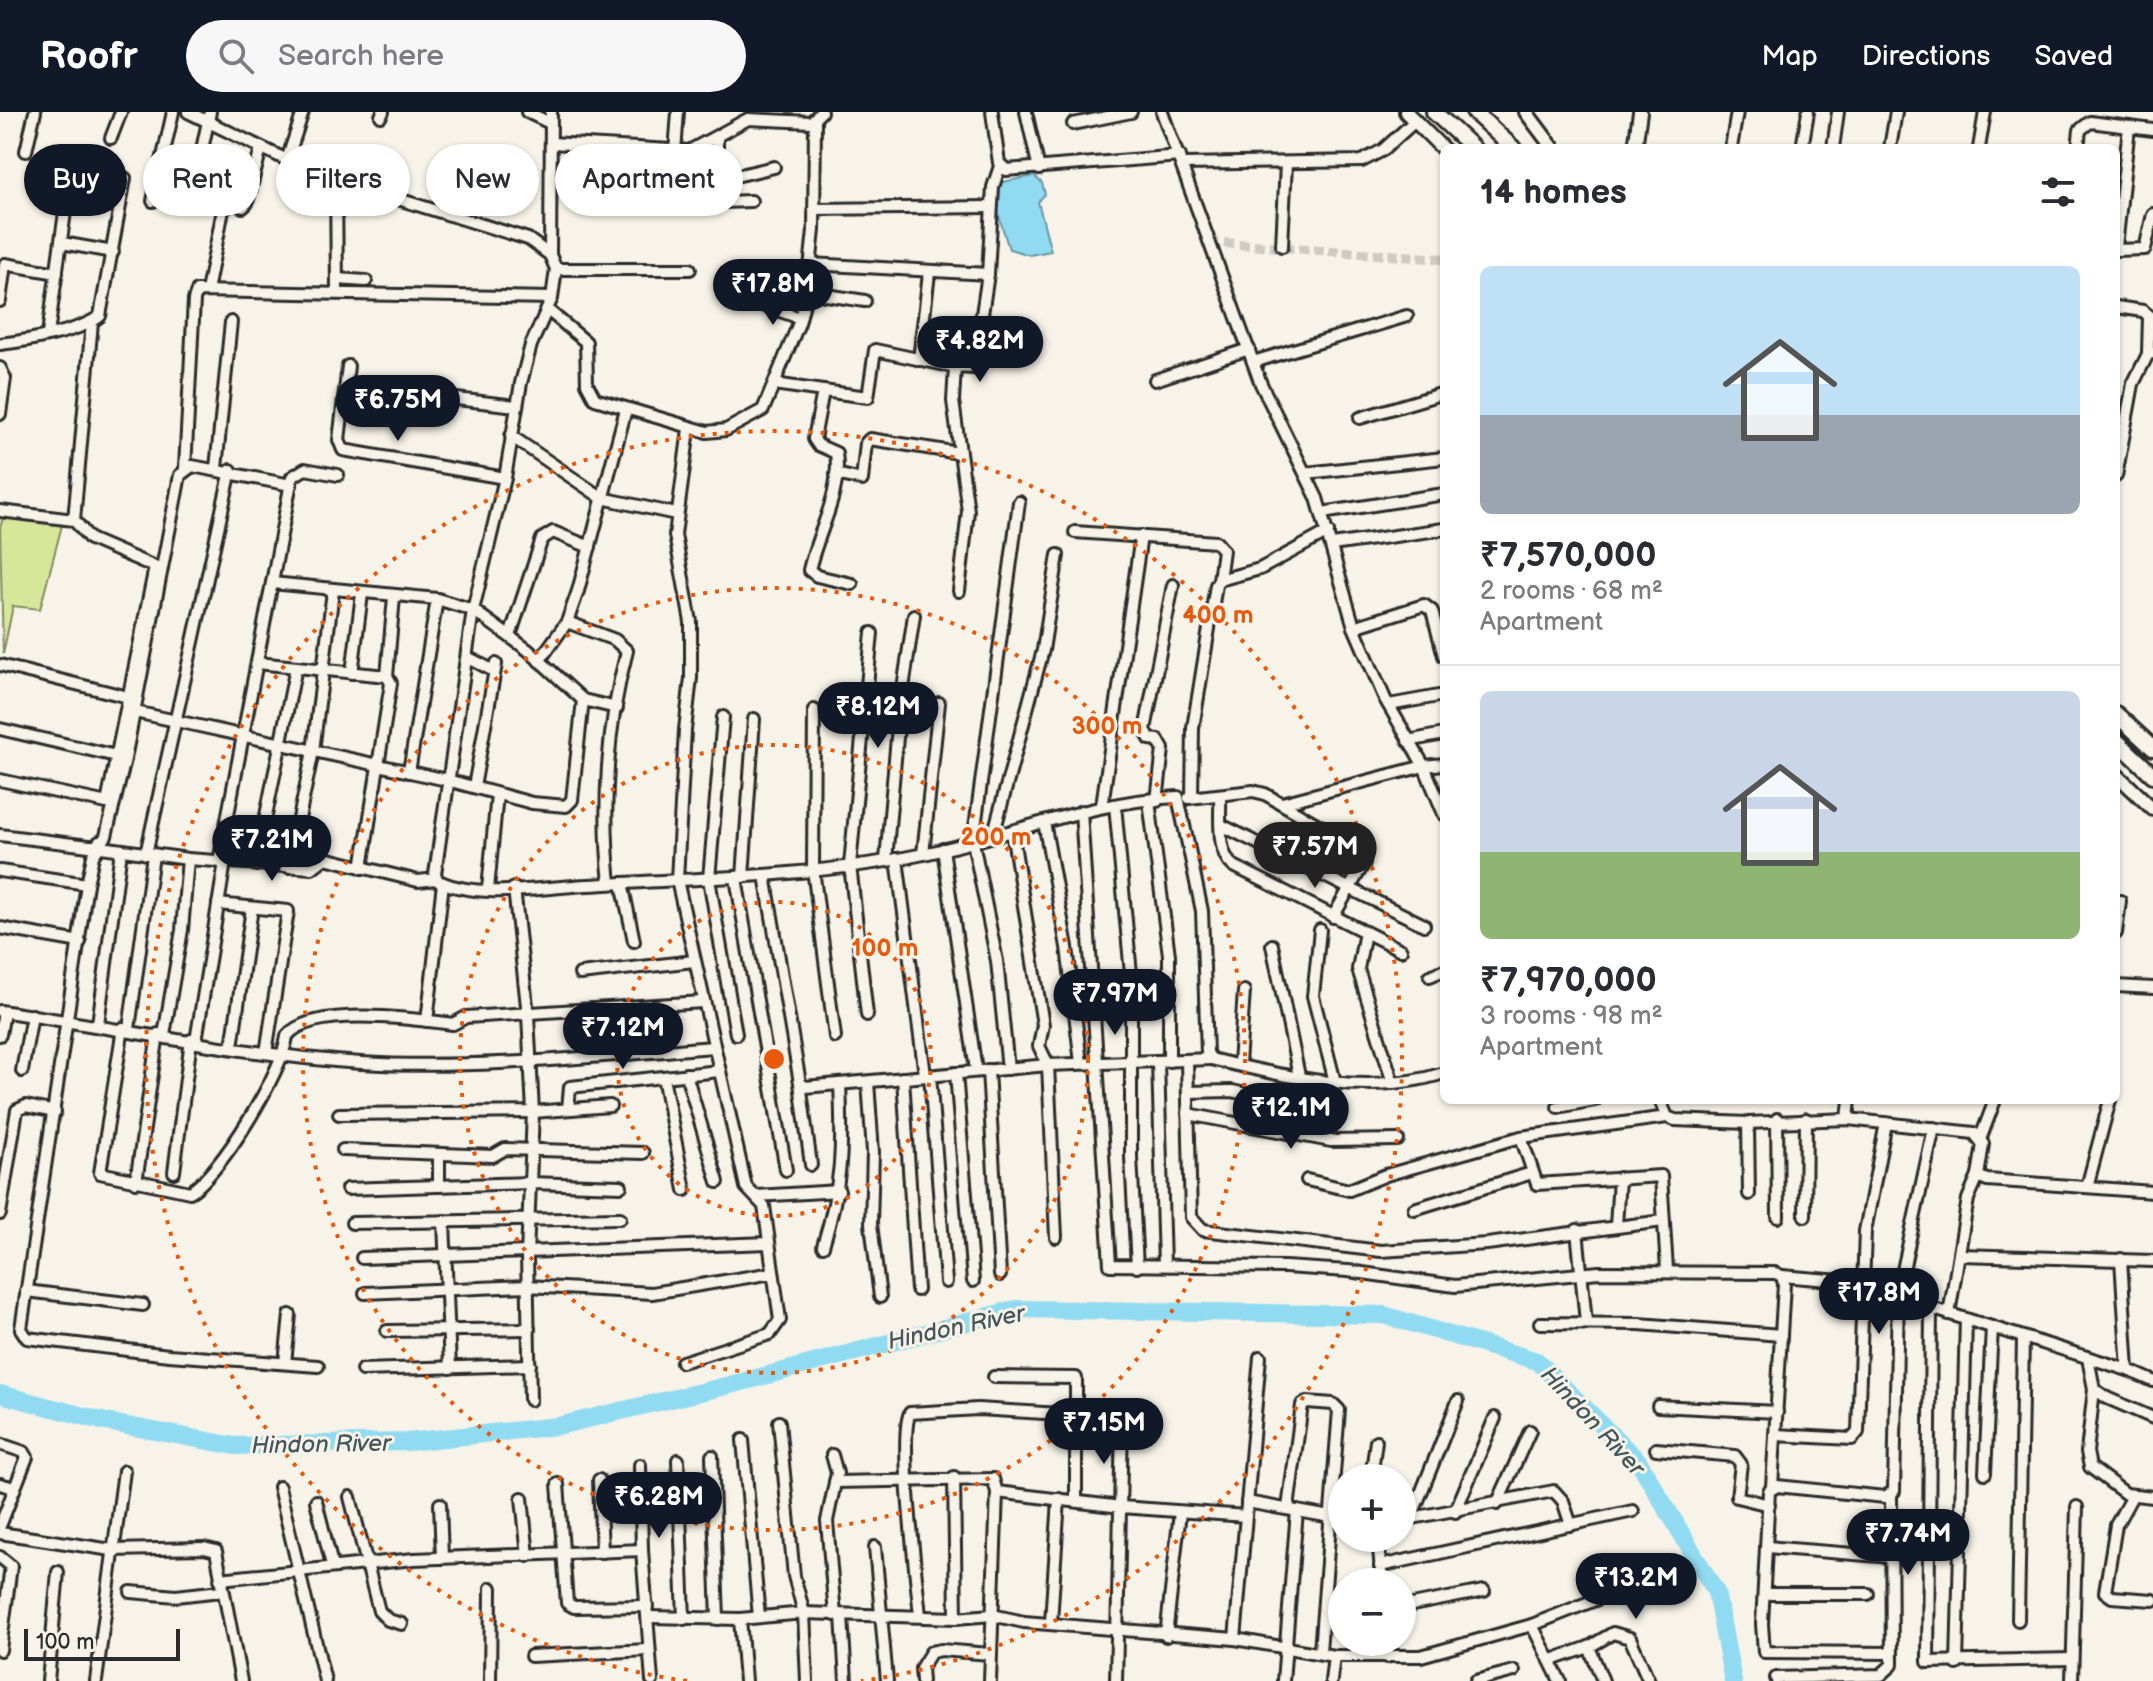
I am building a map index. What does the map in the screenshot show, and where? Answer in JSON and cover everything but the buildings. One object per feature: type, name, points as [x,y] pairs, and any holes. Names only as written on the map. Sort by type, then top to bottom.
[{"type":"main road","points":[[1434,112],[1469,144]]},
{"type":"main road","points":[[1474,112],[1509,144]]},
{"type":"main road","points":[[2120,718],[2153,748]]},
{"type":"main road","points":[[2120,744],[2153,775]]},
{"type":"street","points":[[28,144],[35,112]]},
{"type":"street","points":[[111,138],[121,112]]},
{"type":"street","points":[[166,144],[173,112]]},
{"type":"street","points":[[188,112],[208,117],[276,155]]},
{"type":"street","points":[[292,144],[303,112]]},
{"type":"street","points":[[427,1021],[447,780],[473,610],[505,478],[516,406],[531,345],[549,311],[556,269],[550,255],[550,117],[527,112]]},
{"type":"street","points":[[676,144],[678,112]]},
{"type":"street","points":[[774,384],[868,397],[875,350],[955,367],[974,368],[988,274],[994,181],[1000,166],[992,112]]},
{"type":"street","points":[[1026,112],[1039,169]]},
{"type":"street","points":[[1073,124],[1131,112]]},
{"type":"street","points":[[1162,112],[1253,362],[1322,513],[1354,627],[1389,705],[1424,766],[1440,804]]},
{"type":"street","points":[[1526,112],[1550,144]]},
{"type":"street","points":[[1636,144],[1640,112]]},
{"type":"street","points":[[1732,144],[1737,112]]},
{"type":"street","points":[[1803,144],[1808,112]]},
{"type":"street","points":[[1834,144],[1838,112]]},
{"type":"street","points":[[1891,144],[1896,112]]},
{"type":"street","points":[[1980,144],[1985,112]]},
{"type":"street","points":[[549,311],[586,342],[591,396],[689,429],[707,432],[726,430],[763,410],[800,318],[807,292],[818,116],[748,119],[706,144]]},
{"type":"street","points":[[203,144],[208,117]]},
{"type":"street","points":[[1000,166],[1011,171],[1181,160],[1286,163],[1362,161],[1383,150],[1411,117],[1440,146]]},
{"type":"street","points":[[2078,144],[2080,130],[2090,122],[2153,130]]},
{"type":"street","points":[[2120,211],[2129,127]]},
{"type":"street","points":[[717,137],[717,144]]},
{"type":"street","points":[[551,143],[565,144]]},
{"type":"street","points":[[207,291],[223,210],[226,205],[243,207],[247,203],[261,148]]},
{"type":"street","points":[[1282,246],[1286,163]]},
{"type":"street","points":[[743,174],[774,167]]},
{"type":"street","points":[[0,344],[48,334],[92,322],[104,308],[125,178],[71,169],[48,334]]},
{"type":"street","points":[[743,201],[751,201]]},
{"type":"street","points":[[410,202],[528,239],[550,255]]},
{"type":"street","points":[[814,209],[991,207]]},
{"type":"street","points":[[2120,249],[2145,249],[2153,214]]},
{"type":"street","points":[[336,216],[337,293]]},
{"type":"street","points":[[62,243],[113,252]]},
{"type":"street","points":[[0,301],[5,264],[57,273]]},
{"type":"street","points":[[811,264],[988,274]]},
{"type":"street","points":[[556,269],[690,269]]},
{"type":"street","points":[[919,360],[929,273]]},
{"type":"street","points":[[337,279],[366,281]]},
{"type":"street","points":[[318,1366],[169,1355],[27,1338],[21,1329],[87,884],[93,856],[101,847],[135,712],[177,492],[185,468],[194,300],[197,291],[552,298]]},
{"type":"street","points":[[807,292],[865,301]]},
{"type":"street","points":[[757,303],[800,318]]},
{"type":"street","points":[[2120,308],[2143,311],[2149,316],[2150,354],[2133,384],[2120,454]]},
{"type":"street","points":[[1253,362],[1407,316]]},
{"type":"street","points":[[74,520],[92,322]]},
{"type":"street","points":[[216,468],[231,322]]},
{"type":"street","points":[[1155,380],[1249,349]]},
{"type":"street","points":[[348,366],[339,440],[343,450],[505,478]]},
{"type":"street","points":[[955,367],[953,401],[968,511],[959,591]]},
{"type":"street","points":[[0,368],[5,378],[0,414]]},
{"type":"street","points":[[823,391],[814,439],[818,445],[836,453],[836,474],[831,509],[809,570],[817,576],[852,584]]},
{"type":"street","points":[[396,392],[516,406]]},
{"type":"street","points":[[1360,418],[1440,394]]},
{"type":"street","points":[[539,661],[567,622],[626,409]]},
{"type":"street","points":[[682,1362],[770,1334],[780,1320],[764,1206],[746,1187],[677,880],[691,678],[691,622],[676,553],[676,514],[689,429]]},
{"type":"street","points":[[511,436],[602,498],[676,514]]},
{"type":"street","points":[[836,474],[862,480],[870,439],[959,453]]},
{"type":"street","points":[[1306,473],[1440,458]]},
{"type":"street","points":[[185,468],[231,470],[291,485]]},
{"type":"street","points":[[231,470],[150,854],[126,1028],[100,1173],[194,1191],[240,1133],[285,1056],[287,1036],[307,1022],[331,1017],[453,1024],[466,1017],[703,1002]]},
{"type":"street","points":[[174,1172],[243,736],[291,485],[294,473],[301,470],[338,475]]},
{"type":"street","points":[[1322,513],[1440,495]]},
{"type":"street","points":[[1008,1069],[997,961],[973,842],[1019,502]]},
{"type":"street","points":[[0,511],[74,520],[90,539],[155,567],[97,846],[0,835]]},
{"type":"street","points":[[1332,545],[1440,530]]},
{"type":"street","points":[[510,636],[542,539],[553,532],[590,547]]},
{"type":"street","points":[[1075,532],[1216,542],[1223,550],[1193,728],[1192,797]]},
{"type":"street","points":[[1219,580],[1260,569],[1328,532]]},
{"type":"street","points":[[1102,805],[1141,536]]},
{"type":"street","points":[[993,836],[1043,650],[1058,555]]},
{"type":"street","points":[[272,583],[437,599],[473,610],[510,636],[583,700],[617,708]]},
{"type":"street","points":[[1164,1265],[1163,1062],[1169,955],[1153,801],[1163,749],[1158,740],[1150,739],[1145,730],[1173,585]]},
{"type":"street","points":[[289,867],[313,751],[333,591]]},
{"type":"street","points":[[352,673],[362,594]]},
{"type":"street","points":[[362,868],[391,690],[387,676],[394,597]]},
{"type":"street","points":[[409,772],[437,599]]},
{"type":"street","points":[[1354,627],[1424,605],[1432,611],[1440,641]]},
{"type":"street","points":[[914,615],[899,715],[891,860],[928,1075],[946,1282]]},
{"type":"street","points":[[567,622],[626,647],[606,810],[616,883],[634,941]]},
{"type":"street","points":[[867,1015],[850,865],[872,633]]},
{"type":"street","points":[[467,657],[495,668],[474,787]]},
{"type":"street","points":[[257,663],[387,676]]},
{"type":"street","points":[[0,665],[128,697]]},
{"type":"street","points":[[256,865],[296,667]]},
{"type":"street","points":[[1389,705],[1440,696]]},
{"type":"street","points":[[135,712],[447,780],[547,806],[570,804],[583,700]]},
{"type":"street","points":[[923,854],[939,703]]},
{"type":"street","points":[[814,710],[813,869],[835,1037]]},
{"type":"street","points":[[723,717],[709,879],[736,1034]]},
{"type":"street","points":[[754,719],[740,877],[786,1170]]},
{"type":"street","points":[[0,729],[116,756]]},
{"type":"street","points":[[1408,741],[1440,735]]},
{"type":"street","points":[[1282,803],[1440,764]]},
{"type":"street","points":[[2120,778],[2153,809]]},
{"type":"street","points":[[0,780],[107,803]]},
{"type":"street","points":[[101,847],[188,859],[289,867],[312,868],[325,858],[418,881],[488,889],[709,879],[891,860],[973,842],[1102,805],[1253,791],[1282,803],[1363,851],[1364,863],[1333,917]]},
{"type":"street","points":[[488,889],[497,794]]},
{"type":"street","points":[[1220,795],[1225,859],[1232,865],[1401,950]]},
{"type":"street","points":[[1180,798],[1202,911],[1207,1053],[1211,1059]]},
{"type":"street","points":[[1115,805],[1131,974],[1131,1157],[1137,1267]]},
{"type":"street","points":[[1081,811],[1109,1261],[1115,1267],[1164,1265],[1348,1271],[1455,1286],[1583,1273],[1667,1270],[1775,1273],[1864,1282],[1899,1290],[1931,1308],[2128,1370],[2153,1381]]},
{"type":"street","points":[[1044,822],[1067,947],[1068,979],[1081,1063]]},
{"type":"street","points":[[1221,825],[1424,925]]},
{"type":"street","points":[[1012,831],[1043,1025],[1039,1052],[1048,1065],[1056,1237]]},
{"type":"street","points":[[943,849],[976,1070]]},
{"type":"street","points":[[98,1024],[121,850]]},
{"type":"street","points":[[136,1182],[182,930],[188,859]]},
{"type":"street","points":[[0,871],[87,884]]},
{"type":"street","points":[[765,875],[811,1165]]},
{"type":"street","points":[[514,888],[528,1015],[533,1112],[527,1255],[530,1400]]},
{"type":"street","points":[[218,904],[288,911],[266,1053]]},
{"type":"street","points":[[232,1047],[252,908]]},
{"type":"street","points":[[0,928],[80,942]]},
{"type":"street","points":[[1320,930],[1313,996],[1335,1082]]},
{"type":"street","points":[[1365,932],[1358,969],[1393,1083]]},
{"type":"street","points":[[1272,945],[1299,1076]]},
{"type":"street","points":[[580,974],[694,961]]},
{"type":"street","points":[[1430,976],[1440,972]]},
{"type":"street","points":[[2120,986],[2153,988]]},
{"type":"street","points":[[1239,1064],[1244,991]]},
{"type":"street","points":[[0,1035],[2,1011],[126,1028],[285,1056],[363,1063],[531,1061],[713,1047]]},
{"type":"street","points":[[22,1071],[32,1015]]},
{"type":"street","points":[[800,1083],[812,1089],[976,1070],[1211,1059],[1335,1082],[1393,1083],[1440,1074]]},
{"type":"street","points":[[1187,1061],[1191,1217],[1203,1230],[1381,1251],[1487,1244],[1663,1221]]},
{"type":"street","points":[[988,1070],[1000,1275]]},
{"type":"street","points":[[568,1109],[570,1087],[719,1071]]},
{"type":"street","points":[[956,1073],[973,1281]]},
{"type":"street","points":[[686,1074],[718,1182]]},
{"type":"street","points":[[663,1077],[685,1190]]},
{"type":"street","points":[[903,1078],[917,1290]]},
{"type":"street","points":[[868,1082],[873,1152],[871,1224],[880,1297]]},
{"type":"street","points":[[823,1246],[839,1191],[843,1153],[840,1085]]},
{"type":"street","points":[[1188,1092],[1232,1091],[1321,1111]]},
{"type":"street","points":[[1558,1107],[1574,1104]]},
{"type":"street","points":[[1662,1104],[1667,1117]]},
{"type":"street","points":[[1848,1119],[1850,1104]]},
{"type":"street","points":[[1949,1314],[1968,1199],[1978,1176],[1981,1137],[1993,1104]]},
{"type":"street","points":[[2087,1187],[2109,1104]]},
{"type":"street","points":[[339,1114],[533,1112],[610,1106]]},
{"type":"street","points":[[0,1208],[6,1141],[19,1108],[55,1112]]},
{"type":"street","points":[[1188,1114],[1331,1141],[1398,1140]]},
{"type":"street","points":[[1307,1180],[1349,1190],[1386,1175],[1521,1137],[1667,1117],[1748,1123],[1777,1119],[1848,1119],[1934,1128],[1981,1137]]},
{"type":"street","points":[[1777,1119],[1778,1217]]},
{"type":"street","points":[[1805,1216],[1806,1119]]},
{"type":"street","points":[[1748,1123],[1749,1194]]},
{"type":"street","points":[[1775,1435],[1856,1437],[1865,1231],[1886,1123]]},
{"type":"street","points":[[1777,1681],[1776,1678],[1881,1675],[1892,1665],[1891,1495],[1899,1290],[1934,1128]]},
{"type":"street","points":[[1521,1137],[1537,1184],[1544,1186],[1661,1176],[1667,1270]]},
{"type":"street","points":[[343,1150],[493,1156],[505,1149],[643,1153]]},
{"type":"street","points":[[439,1154],[439,1186]]},
{"type":"street","points":[[1414,1209],[1532,1173]]},
{"type":"street","points":[[1978,1176],[2153,1192]]},
{"type":"street","points":[[1616,1226],[1619,1178]]},
{"type":"street","points":[[347,1189],[530,1183],[621,1186]]},
{"type":"street","points":[[756,1196],[839,1191]]},
{"type":"street","points":[[352,1223],[620,1218]]},
{"type":"street","points":[[444,1221],[443,1257],[450,1368]]},
{"type":"street","points":[[1577,1230],[1586,1322]]},
{"type":"street","points":[[362,1258],[527,1255],[769,1243]]},
{"type":"street","points":[[1960,1255],[2153,1261]]},
{"type":"street","points":[[2121,1259],[2128,1370]]},
{"type":"street","points":[[365,1293],[445,1292],[527,1286],[652,1293],[773,1273]]},
{"type":"street","points":[[1782,1276],[1777,1412],[1764,1594],[1764,1652],[1891,1653]]},
{"type":"street","points":[[26,1291],[143,1305]]},
{"type":"street","points":[[1931,1308],[1926,1656],[1934,1664],[2072,1659]]},
{"type":"street","points":[[285,1363],[290,1315]]},
{"type":"street","points":[[1957,1664],[1966,1319]]},
{"type":"street","points":[[1540,1323],[1586,1322],[1781,1335]]},
{"type":"street","points":[[1985,1473],[1992,1327]]},
{"type":"street","points":[[387,1331],[529,1329]]},
{"type":"street","points":[[2018,1620],[2023,1338]]},
{"type":"street","points":[[1235,1639],[1260,1357]]},
{"type":"street","points":[[2088,1358],[2094,1389],[2087,1452],[2090,1467],[2132,1496],[2153,1497]]},
{"type":"street","points":[[362,1370],[530,1365]]},
{"type":"street","points":[[994,1377],[1075,1377],[1076,1500]]},
{"type":"street","points":[[2094,1389],[2153,1418]]},
{"type":"street","points":[[1416,1498],[1458,1401]]},
{"type":"street","points":[[1283,1681],[1292,1510],[1302,1405],[1307,1402],[1333,1404],[1339,1410],[1334,1464]]},
{"type":"street","points":[[1658,1406],[1777,1412]]},
{"type":"street","points":[[920,1616],[908,1479],[907,1422],[914,1411],[978,1409],[1077,1415]]},
{"type":"street","points":[[1455,1512],[1495,1418]]},
{"type":"street","points":[[779,1422],[794,1576],[804,1613],[807,1681]]},
{"type":"street","points":[[1116,1681],[1122,1425]]},
{"type":"street","points":[[1497,1504],[1530,1431]]},
{"type":"street","points":[[743,1440],[759,1617]]},
{"type":"street","points":[[1373,1464],[1376,1441]]},
{"type":"street","points":[[0,1444],[24,1452],[27,1457],[1,1521]]},
{"type":"street","points":[[1656,1449],[1735,1456],[1741,1464],[1737,1497],[1769,1505]]},
{"type":"street","points":[[832,1455],[837,1467],[827,1521],[846,1681]]},
{"type":"street","points":[[712,1456],[718,1619]]},
{"type":"street","points":[[678,1460],[684,1619]]},
{"type":"street","points":[[640,1465],[642,1550],[652,1681]]},
{"type":"street","points":[[96,1681],[124,1471]]},
{"type":"street","points":[[954,1477],[956,1618]]},
{"type":"street","points":[[835,1482],[869,1483],[954,1477],[993,1479],[997,1492],[990,1681]]},
{"type":"street","points":[[599,1480],[602,1552]]},
{"type":"street","points":[[0,1484],[14,1488]]},
{"type":"street","points":[[558,1484],[570,1606],[648,1612],[684,1619],[740,1619],[804,1613],[956,1618],[992,1615],[1024,1622],[1051,1622],[1166,1636],[1235,1639],[1328,1654]]},
{"type":"street","points":[[679,1484],[713,1484]]},
{"type":"street","points":[[279,1487],[325,1681]]},
{"type":"street","points":[[1772,1487],[1891,1495]]},
{"type":"street","points":[[1416,1518],[1554,1491],[1563,1501],[1571,1525]]},
{"type":"street","points":[[997,1492],[1121,1507],[1246,1516]]},
{"type":"street","points":[[2132,1496],[2116,1525],[2105,1592],[2112,1597],[2153,1600]]},
{"type":"street","points":[[350,1497],[382,1617],[402,1624]]},
{"type":"street","points":[[522,1498],[528,1556]]},
{"type":"street","points":[[1051,1622],[1059,1499]]},
{"type":"street","points":[[316,1501],[332,1565]]},
{"type":"street","points":[[1247,1502],[1328,1517]]},
{"type":"street","points":[[440,1504],[442,1558]]},
{"type":"street","points":[[2072,1681],[2077,1507]]},
{"type":"street","points":[[1379,1552],[1380,1566],[1633,1511]]},
{"type":"street","points":[[1166,1636],[1180,1512]]},
{"type":"street","points":[[1320,1651],[1328,1532]]},
{"type":"street","points":[[0,1533],[112,1550],[211,1549],[219,1557],[221,1591],[241,1681]]},
{"type":"street","points":[[875,1547],[878,1614],[887,1681]]},
{"type":"street","points":[[1767,1547],[1892,1557]]},
{"type":"street","points":[[220,1579],[332,1565],[642,1550]]},
{"type":"street","points":[[0,1557],[11,1566],[0,1650]]},
{"type":"street","points":[[48,1681],[58,1572]]},
{"type":"street","points":[[490,1681],[491,1588]]},
{"type":"street","points":[[1331,1681],[1334,1656],[1387,1657],[1444,1652],[1532,1625],[1620,1590]]},
{"type":"street","points":[[131,1592],[176,1596],[221,1591]]},
{"type":"street","points":[[1416,1604],[1484,1591]]},
{"type":"street","points":[[1764,1594],[1868,1594]]},
{"type":"street","points":[[740,1619],[745,1681]]},
{"type":"street","points":[[1532,1625],[1560,1681]]},
{"type":"street","points":[[1552,1660],[1589,1647],[1613,1633],[1630,1638],[1649,1681]]},
{"type":"street","points":[[1589,1647],[1603,1681]]},
{"type":"street","points":[[531,1656],[648,1650]]},
{"type":"street","points":[[922,1681],[921,1668],[931,1652],[990,1654]]},
{"type":"street","points":[[1476,1681],[1514,1671]]},
{"type":"green space","points":[[4,514],[62,525],[40,609],[13,606],[3,654],[0,528]]},
{"type":"water","points":[[1034,176],[1042,183],[1045,194],[1038,202],[1051,251],[1030,255],[1009,249],[998,213],[993,209],[997,183]]},
{"type":"waterway","name":"Hindon River","points":[[0,1394],[106,1422],[235,1446],[407,1442],[558,1426],[734,1384],[1016,1309],[1384,1315],[1537,1361],[1639,1462],[1716,1592],[1733,1681]]},
{"type":"tunnel","points":[[1209,242],[1440,259]]}]
